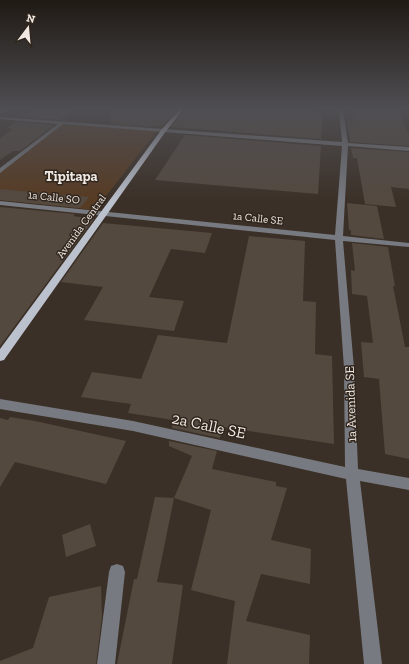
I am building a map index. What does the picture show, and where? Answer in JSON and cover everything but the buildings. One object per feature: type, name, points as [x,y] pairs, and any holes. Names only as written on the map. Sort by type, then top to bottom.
[{"type":"main road","name":"Avenida Central","points":[[0,357],[157,140]]},
{"type":"street","points":[[0,170],[40,140]]},
{"type":"street","points":[[293,140],[409,149]]},
{"type":"street","name":"1a Avenida SE","points":[[345,140],[339,238],[349,368],[352,474],[373,664]]},
{"type":"street","name":"1a Calle SO","points":[[0,203],[105,213]]},
{"type":"street","name":"1a Calle SE","points":[[105,213],[409,245]]},
{"type":"street","name":"2a Calle SE","points":[[0,404],[133,426],[352,474],[409,484]]},
{"type":"street","points":[[106,664],[112,623],[116,572]]},
{"type":"shaded area","points":[[42,140],[150,140],[95,210],[0,200],[0,173]]},
{"type":"district","name":"Tipitapa","points":[[71,176]]}]
